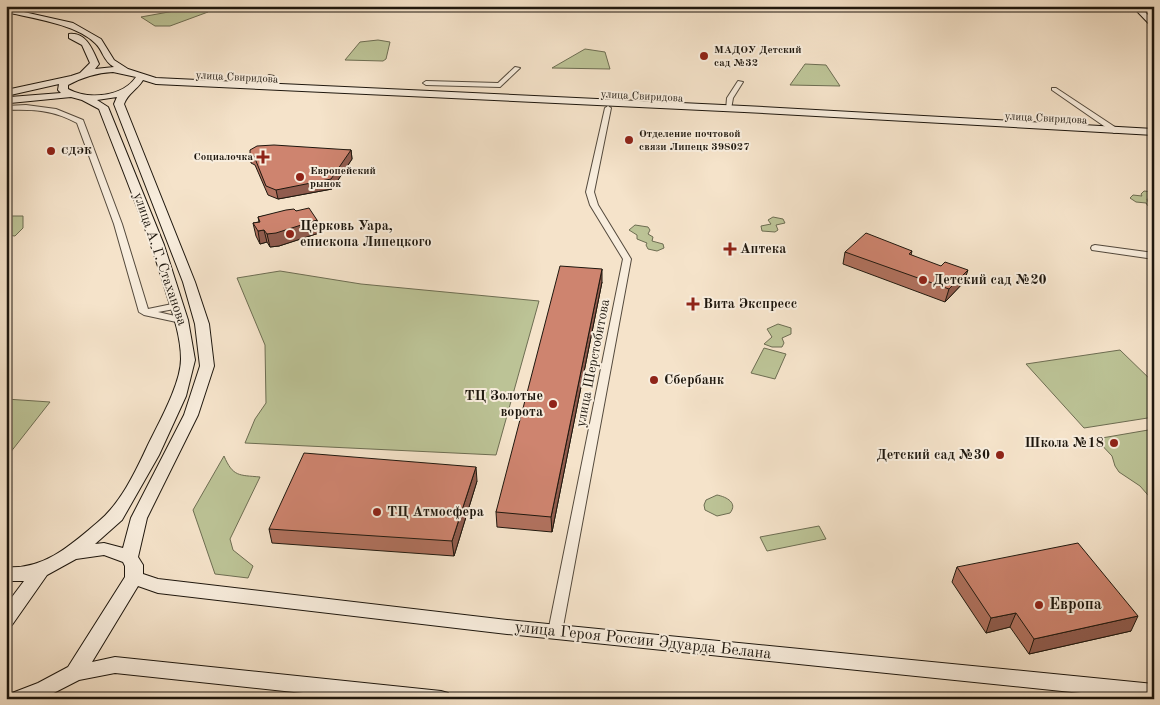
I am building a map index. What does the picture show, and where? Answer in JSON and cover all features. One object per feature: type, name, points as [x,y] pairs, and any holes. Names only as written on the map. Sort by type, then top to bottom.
[{"type":"street","points":[[1136,6],[1154,27]]},
{"type":"street","points":[[1143,6],[1154,19]]},
{"type":"street","points":[[6,10],[70,25],[98,41],[111,62],[127,71]]},
{"type":"street","points":[[6,15],[58,28],[86,44],[95,64],[64,84],[63,90],[68,95]]},
{"type":"street","points":[[426,83],[500,86],[517,68]]},
{"type":"street","points":[[6,93],[101,71],[127,71]]},
{"type":"street","name":"улица Свиридова","points":[[127,71],[156,81],[1154,132]]},
{"type":"street","points":[[262,86],[271,76]]},
{"type":"street","points":[[126,91],[138,83],[140,77]]},
{"type":"street","points":[[728,109],[730,98],[740,82]]},
{"type":"street","points":[[500,86],[505,98]]},
{"type":"street","name":"улица Свиридова","points":[[83,98],[109,96],[126,91],[170,87],[608,108],[1154,138]]},
{"type":"street","points":[[1054,89],[1118,131]]},
{"type":"street","name":"улица А. Г. Стаханова","points":[[126,91],[119,104],[189,282],[202,324],[207,366],[190,415],[139,518],[129,556]]},
{"type":"street","points":[[6,101],[68,95],[83,98]]},
{"type":"street","name":"улица А. Г. Стаханова","points":[[73,553],[116,516],[151,455],[179,396],[188,360],[181,320],[158,245],[103,107],[83,98]]},
{"type":"street","points":[[6,108],[51,109],[67,113],[80,122],[118,224],[144,312]]},
{"type":"street","name":"улица Шерстобитова","points":[[555,632],[627,259],[594,205],[590,192],[608,108]]},
{"type":"street","points":[[1095,248],[1154,256]]},
{"type":"street","points":[[144,312],[177,306]]},
{"type":"street","points":[[144,312],[181,320]]},
{"type":"street","points":[[6,574],[19,575],[41,570],[73,553],[104,549],[129,556],[134,565],[134,578],[75,673]]},
{"type":"street","points":[[6,620],[41,570]]},
{"type":"street","name":"улица Героя России Эдуарда Белана","points":[[134,578],[158,586],[555,632],[1154,692]]},
{"type":"street","points":[[19,699],[40,694],[75,673],[115,665],[441,699]]},
{"type":"street","points":[[6,698],[11,699]]},
{"type":"green space","points":[[196,7],[208,12],[170,26],[155,26],[141,17]]},
{"type":"green space","points":[[378,40],[390,42],[386,59],[383,61],[345,60],[360,42]]},
{"type":"green space","points":[[585,49],[605,52],[610,69],[552,68]]},
{"type":"green space","points":[[805,64],[826,65],[840,86],[790,85]]},
{"type":"green space","points":[[1144,191],[1154,192],[1154,200],[1147,199],[1148,202],[1154,202],[1154,208],[1146,203],[1136,202],[1130,198],[1133,195],[1142,196],[1141,194]]},
{"type":"green space","points":[[11,216],[23,216],[23,228],[15,236],[6,235],[6,221]]},
{"type":"green space","points":[[773,217],[783,219],[785,223],[776,225],[778,230],[775,232],[762,231],[761,226],[771,224],[768,220]]},
{"type":"green space","points":[[635,225],[648,227],[650,230],[648,234],[653,237],[652,241],[663,244],[664,248],[657,251],[648,249],[647,243],[637,239],[637,235],[629,230]]},
{"type":"green space","points":[[280,271],[361,284],[539,301],[496,455],[245,443],[255,419],[266,403],[265,345],[237,278]]},
{"type":"green space","points":[[778,324],[791,328],[791,334],[782,338],[784,343],[782,347],[772,347],[764,344],[772,337],[767,329]]},
{"type":"green space","points":[[764,348],[786,354],[775,379],[751,373]]},
{"type":"green space","points":[[1120,350],[1154,383],[1154,417],[1084,428],[1026,364]]},
{"type":"green space","points":[[6,399],[50,402],[6,458]]},
{"type":"green space","points":[[1154,429],[1154,502],[1140,486],[1119,472],[1112,456],[1096,439]]},
{"type":"green space","points":[[224,456],[230,468],[238,474],[260,477],[230,539],[233,550],[253,566],[248,578],[215,574],[193,510]]},
{"type":"green space","points":[[717,495],[728,499],[732,503],[733,506],[730,513],[717,516],[705,510],[706,500]]},
{"type":"green space","points":[[819,526],[826,539],[767,551],[760,537]]},
{"type":"building","name":"Европейский рынок","points":[[274,145],[351,150],[331,179],[276,190],[266,186],[254,156],[250,154],[250,150],[257,146]]},
{"type":"building","points":[[309,208],[317,220],[276,233],[267,234],[264,230],[258,231],[253,223],[260,222],[258,217],[286,210],[294,209],[296,211]]},
{"type":"building","points":[[866,233],[912,251],[909,254],[941,266],[945,262],[968,270],[949,289],[845,252]]},
{"type":"building","name":"ТЦ Золотые ворота","points":[[560,266],[602,269],[551,517],[496,512]]},
{"type":"building","name":"ТЦ Атмосфера","points":[[304,453],[476,467],[452,541],[269,529]]},
{"type":"building","name":"Европа","points":[[1078,543],[1138,616],[1034,639],[1016,613],[991,618],[957,567]]},
{"type":"place","name":"МАДОУ Детский сад №32","points":[[704,56]]},
{"type":"place","name":"Отделение почтовой связи Липецк 398027","points":[[629,140]]},
{"type":"place","name":"СДЭК","points":[[51,151]]},
{"type":"place","name":"Социалочка","points":[[263,157]]},
{"type":"place","name":"Европейский рынок","points":[[300,177]]},
{"type":"place","name":"Церковь Уара, епископа Липецкого","points":[[290,234]]},
{"type":"place","name":"Аптека","points":[[730,249]]},
{"type":"place","name":"Детский сад №20","points":[[923,280]]},
{"type":"place","name":"Вита Экспресс","points":[[693,304]]},
{"type":"place","name":"Сбербанк","points":[[654,380]]},
{"type":"place","name":"ТЦ Золотые ворота","points":[[553,404]]},
{"type":"place","name":"Школа №18","points":[[1114,443]]},
{"type":"place","name":"Детский сад №30","points":[[1000,455]]},
{"type":"place","name":"ТЦ Атмосфера","points":[[377,512]]},
{"type":"place","name":"Европа","points":[[1039,605]]}]
